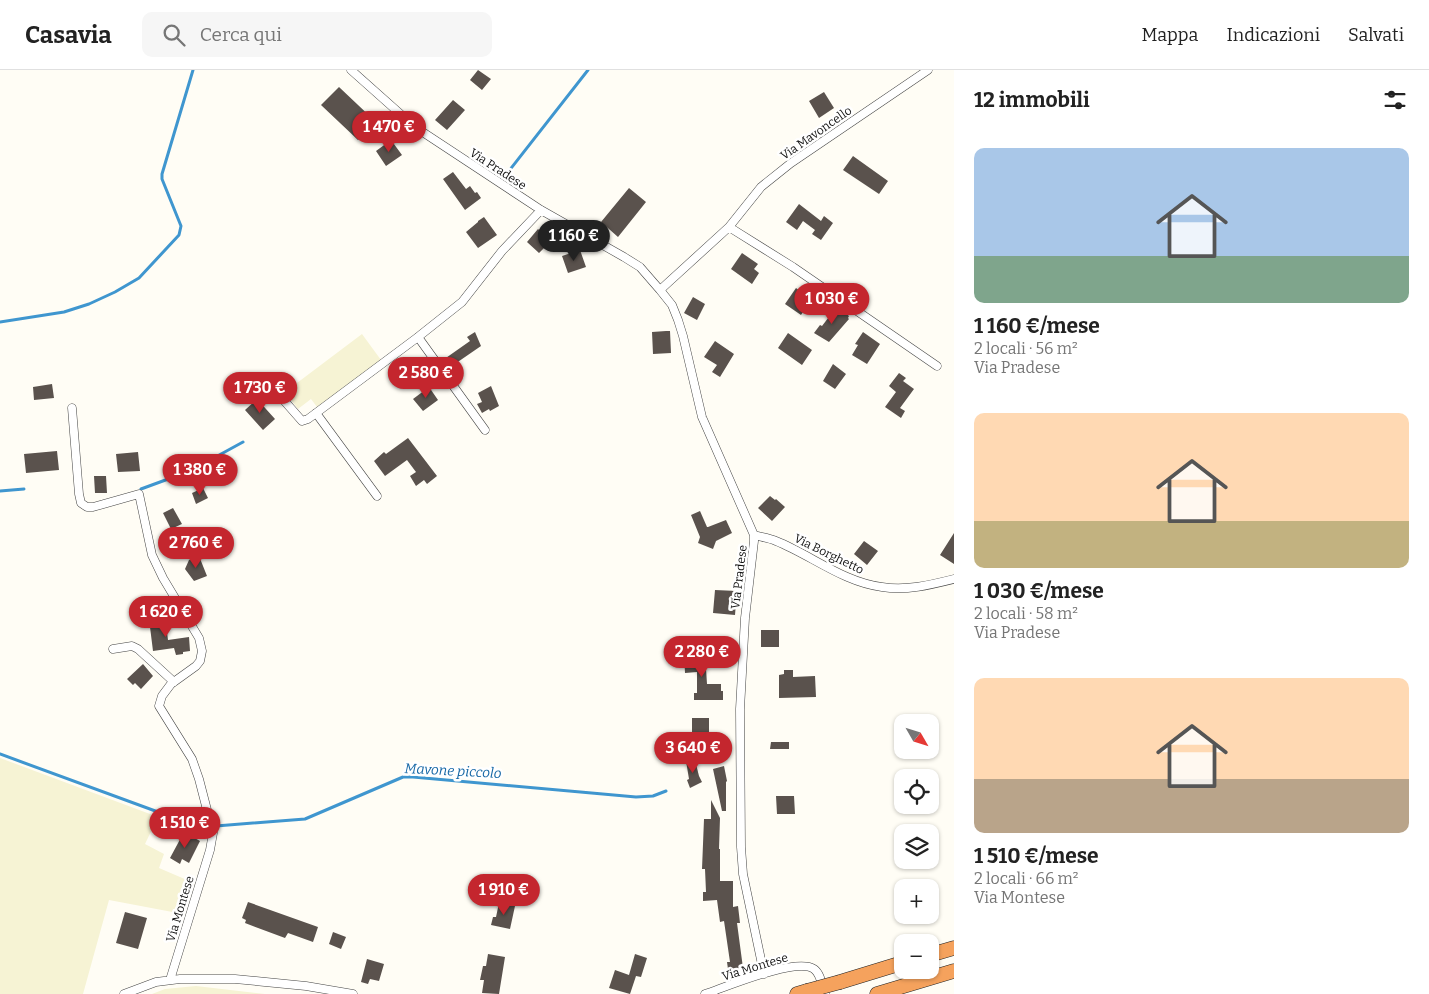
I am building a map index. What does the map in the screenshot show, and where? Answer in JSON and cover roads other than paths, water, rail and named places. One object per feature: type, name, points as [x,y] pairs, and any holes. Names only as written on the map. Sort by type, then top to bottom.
[{"type":"highway","points":[[939,952],[954,948]]},
{"type":"highway","points":[[802,992],[894,965]]},
{"type":"highway","points":[[877,994],[954,971]]},
{"type":"street","name":"Via Pradese","points":[[351,70],[415,127],[541,210],[640,267],[672,305],[684,336],[702,418],[754,535],[745,618],[740,709],[741,847],[743,874],[764,974]]},
{"type":"street","name":"Via Mavoncello","points":[[729,227],[761,188],[791,163],[928,70]]},
{"type":"street","points":[[272,388],[302,421],[308,419],[462,302],[502,251],[541,210]]},
{"type":"street","points":[[660,290],[729,227],[937,366]]},
{"type":"street","points":[[418,337],[485,430]]},
{"type":"street","name":"Via Montese","points":[[72,408],[81,503],[87,507],[93,507],[139,494],[152,555],[163,578],[199,638],[202,651],[200,661],[174,682],[162,696],[159,706],[192,759],[200,780],[213,832],[205,869],[170,980]]},
{"type":"street","points":[[316,413],[378,496]]},
{"type":"street","name":"Via Borghetto","points":[[754,535],[775,540],[859,582],[880,587],[912,588],[954,579]]},
{"type":"street","points":[[113,649],[132,646],[138,649],[174,682]]},
{"type":"street","name":"Via Montese","points":[[705,994],[764,974],[788,967],[801,966],[813,969],[819,975],[825,994]]},
{"type":"street","points":[[124,994],[156,982],[180,979],[234,979],[306,986],[354,994]]},
{"type":"waterway","name":"Mavone piccolo","points":[[0,322],[64,312],[89,304],[115,292],[139,278],[179,235],[181,226],[162,179],[162,174],[193,70]]},
{"type":"waterway","name":"Mavone piccolo","points":[[505,176],[588,70]]},
{"type":"waterway","name":"Mavone piccolo","points":[[141,489],[190,471],[243,442]]},
{"type":"waterway","name":"Mavone piccolo","points":[[0,491],[24,489]]},
{"type":"waterway","name":"Mavone piccolo","points":[[0,754],[199,827],[206,826]]},
{"type":"waterway","name":"Mavone piccolo","points":[[216,826],[305,819],[403,777],[636,797],[653,796],[666,791]]}]
